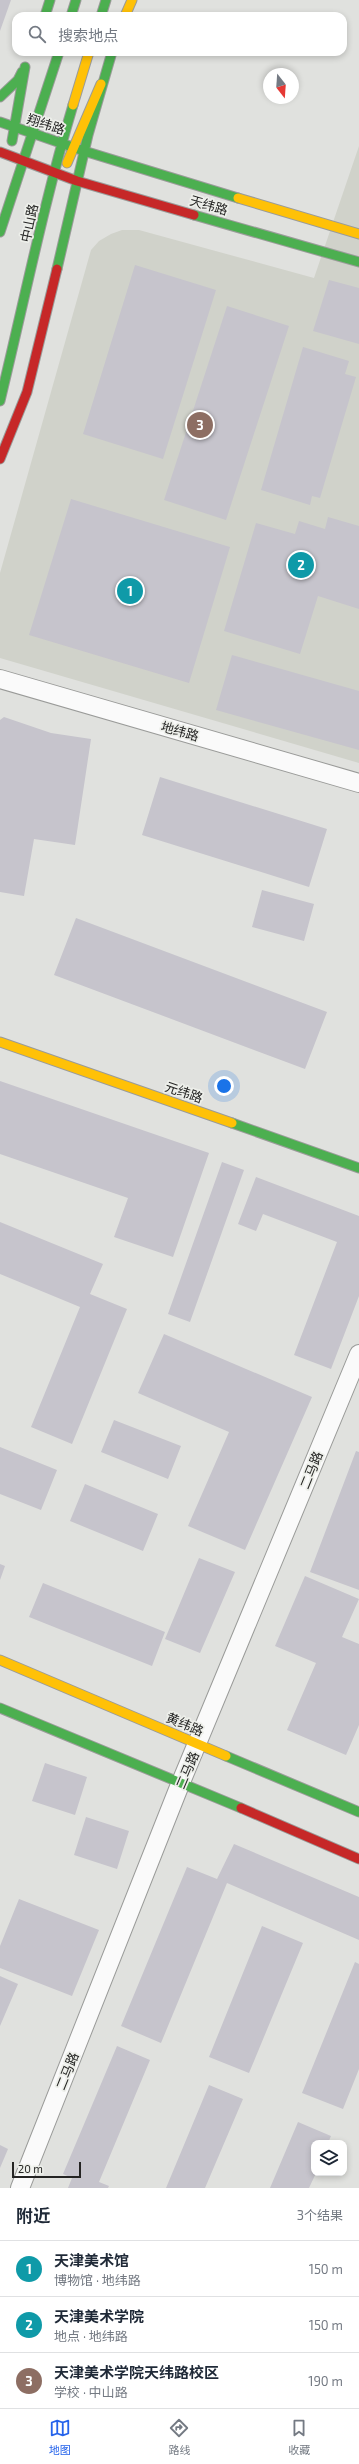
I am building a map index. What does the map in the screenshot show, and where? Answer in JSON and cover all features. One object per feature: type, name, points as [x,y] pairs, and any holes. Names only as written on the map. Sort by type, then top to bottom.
[{"type":"main road","points":[[46,12],[50,0]]},
{"type":"main road","points":[[72,12],[76,0]]},
{"type":"main road","points":[[102,12],[106,0]]},
{"type":"main road","points":[[127,12],[132,0]]},
{"type":"main road","name":"中山路","points":[[0,232],[31,132],[58,56]]},
{"type":"main road","points":[[57,174],[61,142],[87,56]]},
{"type":"main road","points":[[57,174],[74,147],[101,84],[111,56]]},
{"type":"main road","points":[[29,57],[7,124],[0,151],[10,160],[22,162],[57,174]]},
{"type":"main road","points":[[0,97],[18,80],[25,67]]},
{"type":"main road","points":[[0,459],[28,396],[84,151],[101,84]]},
{"type":"main road","points":[[7,124],[10,160]]},
{"type":"main road","name":"翔纬路","points":[[7,124],[84,151]]},
{"type":"main road","name":"天纬路","points":[[84,151],[359,234]]},
{"type":"main road","name":"中山路","points":[[0,401],[57,174]]},
{"type":"main road","name":"天纬路","points":[[57,174],[359,262]]},
{"type":"main road","points":[[3,221],[8,178]]},
{"type":"main road","points":[[0,199],[3,221]]},
{"type":"main road","name":"元纬路","points":[[0,1042],[359,1168]]},
{"type":"main road","name":"元纬路","points":[[96,1065],[286,1132]]},
{"type":"main road","name":"黄纬路","points":[[0,1660],[359,1812]]},
{"type":"main road","points":[[0,1708],[181,1782],[359,1859]]},
{"type":"street","name":"地纬路","points":[[0,679],[359,783]]},
{"type":"street","name":"二马路","points":[[20,2188],[181,1782],[359,1354]]},
{"type":"shaded area","points":[[359,146],[359,763],[0,658],[0,573],[91,250],[99,241],[111,234],[122,230],[139,230],[314,278]]},
{"type":"building","points":[[0,0],[11,0],[0,31]]},
{"type":"building","points":[[135,265],[216,290],[163,459],[83,434]]},
{"type":"building","points":[[329,280],[359,288],[359,344],[313,331]]},
{"type":"building","points":[[227,306],[289,326],[226,520],[164,500]]},
{"type":"building","points":[[303,347],[349,361],[345,374],[356,377],[320,498],[312,496],[310,505],[261,490]]},
{"type":"building","points":[[71,499],[230,547],[189,683],[29,635]]},
{"type":"building","points":[[328,517],[359,526],[359,609],[318,596],[300,654],[224,631],[256,523],[295,534],[299,521],[325,529]]},
{"type":"building","points":[[232,655],[359,691],[359,750],[216,710]]},
{"type":"building","points":[[4,717],[51,733],[91,739],[75,845],[34,839],[24,896],[0,892],[0,720]]},
{"type":"building","points":[[160,777],[327,829],[309,887],[142,835]]},
{"type":"building","points":[[262,890],[314,904],[304,941],[252,927]]},
{"type":"building","points":[[76,918],[327,1012],[305,1069],[54,975]]},
{"type":"building","points":[[0,1081],[209,1153],[173,1257],[114,1237],[128,1198],[0,1154]]},
{"type":"building","points":[[222,1162],[244,1170],[190,1322],[168,1314]]},
{"type":"building","points":[[256,1177],[359,1216],[359,1296],[331,1369],[294,1355],[337,1242],[263,1214],[256,1231],[238,1224]]},
{"type":"building","points":[[0,1222],[103,1264],[90,1294],[127,1309],[72,1444],[31,1427],[80,1307],[0,1274]]},
{"type":"building","points":[[164,1334],[312,1397],[245,1550],[188,1526],[229,1432],[138,1393]]},
{"type":"building","points":[[114,1420],[181,1446],[168,1479],[101,1452]]},
{"type":"building","points":[[0,1447],[57,1470],[41,1510],[0,1494]]},
{"type":"building","points":[[356,1451],[359,1452],[359,1590],[310,1572]]},
{"type":"building","points":[[85,1484],[158,1514],[143,1551],[70,1521]]},
{"type":"building","points":[[199,1558],[235,1572],[200,1653],[165,1639]]},
{"type":"building","points":[[0,1564],[5,1566],[0,1580]]},
{"type":"building","points":[[305,1576],[359,1599],[342,1637],[359,1644],[359,1725],[346,1755],[287,1730],[316,1663],[275,1646]]},
{"type":"building","points":[[43,1583],[165,1632],[152,1666],[29,1617]]},
{"type":"building","points":[[45,1763],[87,1777],[75,1815],[32,1801]]},
{"type":"building","points":[[86,1817],[129,1831],[117,1869],[74,1855]]},
{"type":"building","points":[[234,1844],[359,1897],[359,1940],[227,1883],[161,2043],[121,2026],[187,1867],[217,1879]]},
{"type":"building","points":[[19,1899],[99,1930],[72,1996],[0,1968],[0,1946]]},
{"type":"building","points":[[262,1926],[303,1943],[249,2073],[209,2057]]},
{"type":"building","points":[[355,1962],[359,1964],[359,2069],[343,2109],[302,2093]]},
{"type":"building","points":[[0,1976],[18,1984],[0,2026]]},
{"type":"building","points":[[117,2046],[150,2060],[99,2182],[109,2186],[108,2188],[68,2188],[72,2178],[63,2174]]},
{"type":"building","points":[[209,2085],[243,2099],[205,2188],[166,2188]]},
{"type":"building","points":[[298,2122],[331,2136],[329,2140],[311,2140],[311,2176],[315,2176],[309,2188],[270,2188]]},
{"type":"building","points":[[0,2145],[8,2149],[0,2168]]},
{"type":"traffic: fast","points":[[46,12],[50,0]]},
{"type":"traffic: fast","points":[[72,12],[76,0]]},
{"type":"traffic: fast","points":[[102,12],[106,0]]},
{"type":"traffic: fast","points":[[0,232],[58,56]]},
{"type":"traffic: fast","points":[[57,269],[88,135],[111,56]]},
{"type":"traffic: fast","points":[[12,141],[25,67]]},
{"type":"traffic: fast","points":[[0,97],[18,80],[22,72]]},
{"type":"traffic: fast","points":[[0,401],[43,215],[73,105]]},
{"type":"traffic: fast","points":[[0,122],[84,151],[238,198]]},
{"type":"traffic: fast","points":[[194,215],[359,262]]},
{"type":"traffic: fast","points":[[232,1123],[359,1168]]},
{"type":"traffic: fast","points":[[0,1708],[241,1808]]},
{"type":"traffic: fast","points":[[226,1756],[359,1812]]},
{"type":"traffic: slow","points":[[127,12],[132,0]]},
{"type":"traffic: slow","points":[[73,105],[88,56]]},
{"type":"traffic: slow","points":[[67,163],[101,84]]},
{"type":"traffic: slow","points":[[238,198],[359,234]]},
{"type":"traffic: slow","points":[[0,1042],[232,1123]]},
{"type":"traffic: slow","points":[[0,1660],[226,1756]]},
{"type":"traffic: jam","points":[[0,152],[77,181],[194,215]]},
{"type":"traffic: jam","points":[[0,459],[27,392],[57,269]]},
{"type":"traffic: jam","points":[[241,1808],[359,1859]]},
{"type":"place","name":"天津美术学院天纬路校区","points":[[200,425]]},
{"type":"place","name":"天津美术学院","points":[[301,565]]},
{"type":"place","name":"天津美术馆","points":[[130,591]]}]
